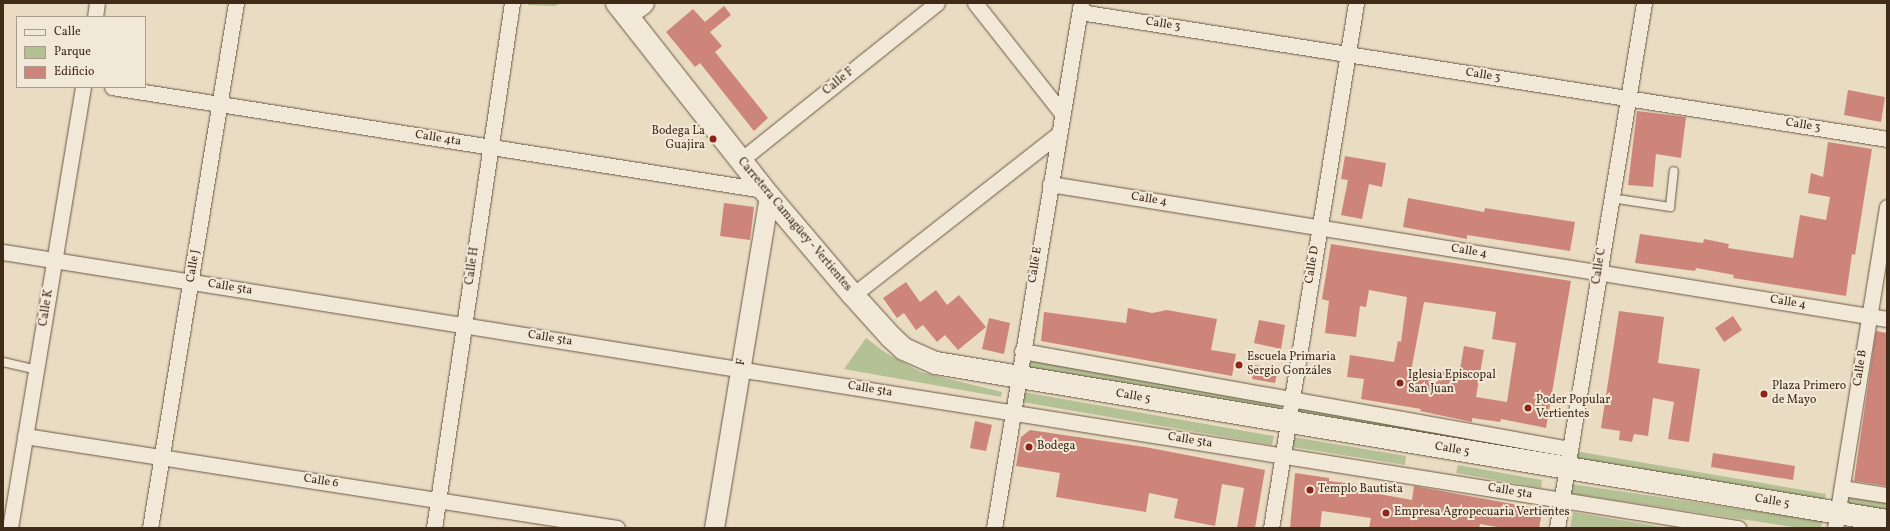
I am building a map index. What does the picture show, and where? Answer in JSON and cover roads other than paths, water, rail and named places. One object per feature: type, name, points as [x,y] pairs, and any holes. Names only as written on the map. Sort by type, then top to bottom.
[{"type":"main road","name":"Carretera Camagüey - Vertientes","points":[[629,7],[741,160],[767,193],[853,295],[891,337],[918,356],[936,364],[1018,378]]},
{"type":"main road","name":"Calle 5","points":[[1018,378],[1288,423],[1568,459],[1836,520],[1887,521]]},
{"type":"street","points":[[95,16],[97,3]]},
{"type":"street","name":"Calle J","points":[[150,528],[163,458],[236,3]]},
{"type":"street","name":"Calle H","points":[[434,528],[512,3]]},
{"type":"street","name":"Calle F","points":[[741,160],[937,3]]},
{"type":"street","points":[[975,3],[1062,113]]},
{"type":"street","name":"Calle D","points":[[1272,528],[1356,3]]},
{"type":"street","name":"Calle C","points":[[1557,528],[1644,3]]},
{"type":"street","name":"Calle E","points":[[994,528],[1022,351],[1080,8]]},
{"type":"street","name":"Calle 3","points":[[1080,8],[1348,54],[1887,139]]},
{"type":"street","name":"Calle K","points":[[8,520],[38,370],[54,261],[83,88]]},
{"type":"street","name":"Calle 4ta","points":[[118,88],[220,106],[491,147],[767,193]]},
{"type":"street","points":[[853,295],[1058,134]]},
{"type":"street","name":"Calle 4","points":[[1050,184],[1887,319]]},
{"type":"street","name":"F","points":[[714,528],[767,193]]},
{"type":"street","name":"Calle B","points":[[1836,520],[1887,207]]},
{"type":"street","name":"Calle 5ta","points":[[3,252],[1738,528]]},
{"type":"street","name":"Calle 5","points":[[1022,351],[1292,398],[1568,459]]},
{"type":"street","name":"Calle 6","points":[[26,436],[617,528]]},
{"type":"street","points":[[1842,488],[1887,495]]},
{"type":"lane","points":[[1611,198],[1670,207],[1674,171]]},
{"type":"lane","points":[[3,362],[38,370]]},
{"type":"place","name":"Bodega La Guajira","points":[[713,139]]},
{"type":"place","name":"Escuela Primaria Sergio Gonzáles","points":[[1239,365]]},
{"type":"place","name":"Iglesia Episcopal San Juan","points":[[1400,383]]},
{"type":"place","name":"Plaza Primero de Mayo","points":[[1764,394]]},
{"type":"place","name":"Poder Popular Vertientes","points":[[1528,408]]},
{"type":"place","name":"Bodega","points":[[1029,447]]},
{"type":"place","name":"Templo Bautista","points":[[1310,490]]},
{"type":"place","name":"Empresa Agropecuaria Vertientes","points":[[1386,513]]}]
